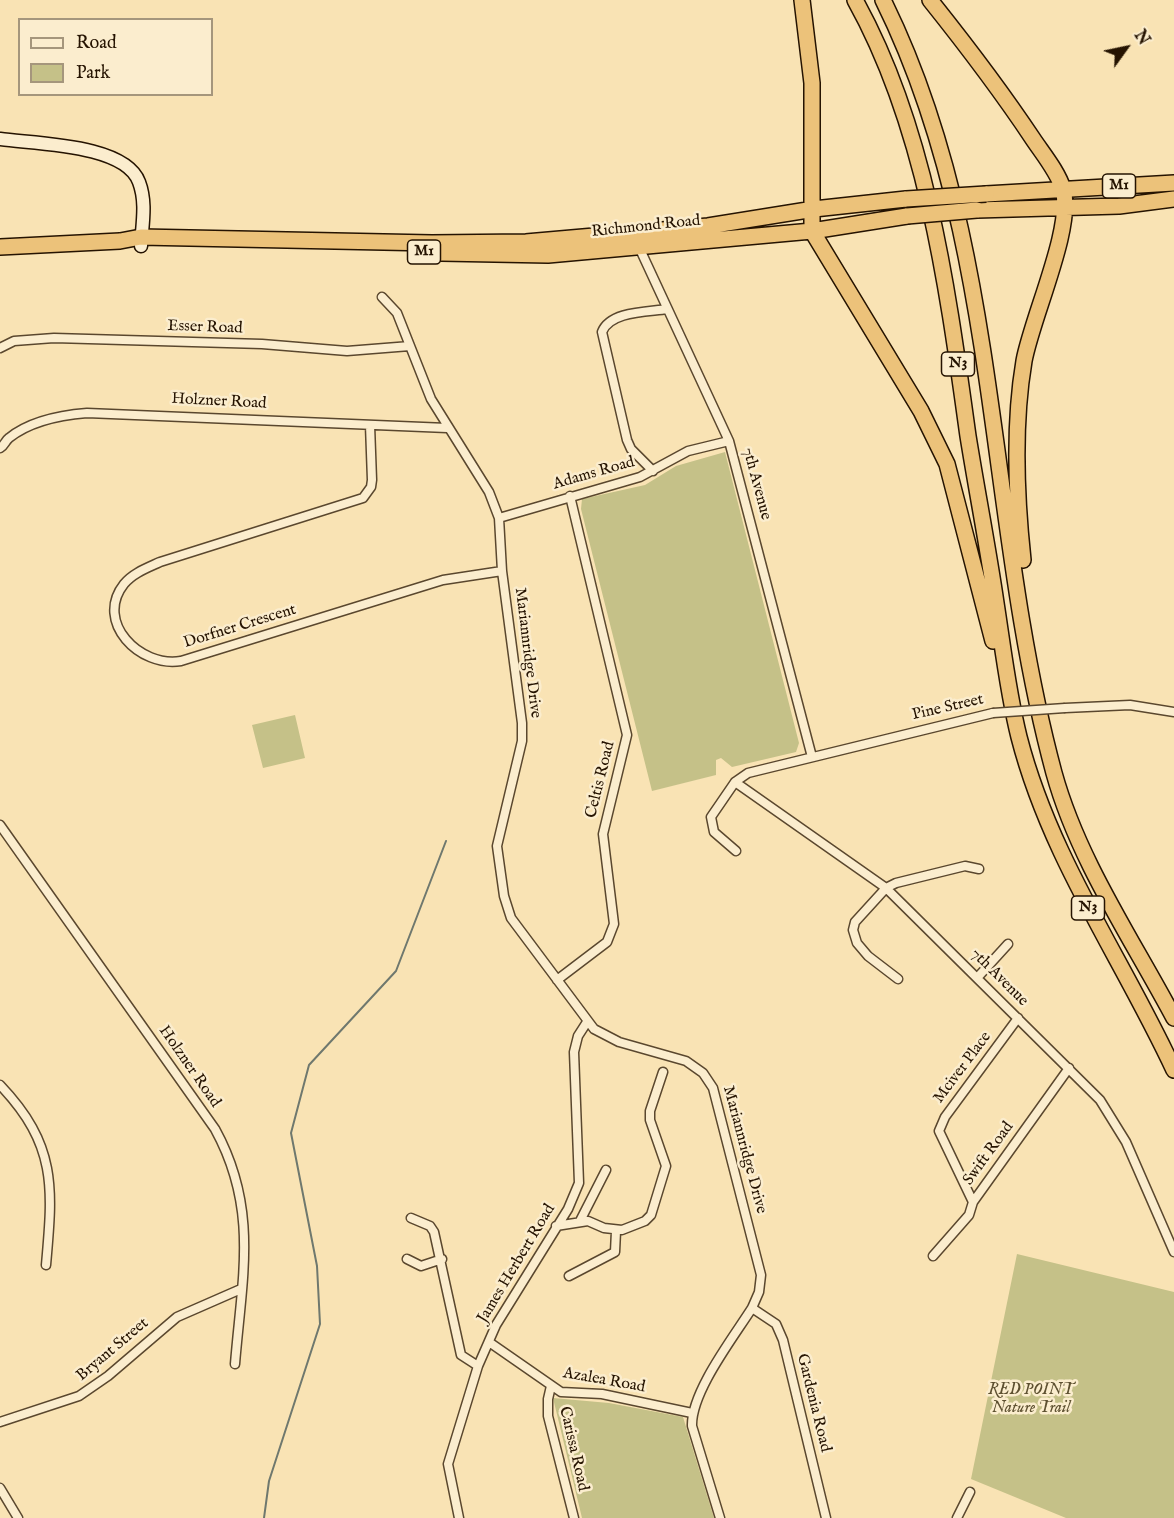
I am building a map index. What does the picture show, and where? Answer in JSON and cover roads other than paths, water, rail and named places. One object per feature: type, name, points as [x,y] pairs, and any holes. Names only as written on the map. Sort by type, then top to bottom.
[{"type":"highway","points":[[802,0],[812,83],[811,187],[814,209],[812,231],[921,411],[947,465],[960,506],[997,659],[1007,684]]},
{"type":"highway","name":"N3","points":[[855,0],[895,92],[924,180],[957,359],[1007,684],[1030,775],[1053,837],[1077,888],[1137,996],[1174,1070]]},
{"type":"highway","name":"N3","points":[[883,0],[921,88],[950,184],[966,261],[1034,680],[1054,774],[1077,834],[1174,1018]]},
{"type":"highway","points":[[930,0],[1011,106],[1063,189],[1065,207],[1060,241],[1035,314],[1019,393],[1018,488],[1025,572],[1037,668],[1034,680]]},
{"type":"highway","name":"Richmond Road","points":[[638,238],[782,213],[906,199],[1174,183]]},
{"type":"highway","points":[[782,213],[804,196],[811,187]]},
{"type":"highway","name":"Richmond Road","points":[[0,247],[120,241],[516,243],[812,231],[907,216],[977,210],[1119,206],[1174,199]]},
{"type":"highway","points":[[1060,241],[1081,213],[1092,208],[1119,206]]},
{"type":"street","points":[[0,140],[73,149],[124,162],[138,178],[143,196],[141,242]]},
{"type":"street","name":"7th Avenue","points":[[638,238],[667,309],[729,441],[812,757]]},
{"type":"street","name":"Mariannridge Drive","points":[[382,297],[394,307],[431,399],[489,492],[499,518],[502,571],[522,723],[522,741],[498,837],[498,858],[508,910],[587,1022],[602,1034],[619,1042],[686,1061],[709,1080],[761,1275],[759,1292],[752,1308],[698,1396],[692,1413]]},
{"type":"street","points":[[652,471],[631,449],[627,440],[602,332],[608,322],[620,317],[667,309]]},
{"type":"street","name":"Esser Road","points":[[0,348],[14,341],[54,338],[262,344],[347,351],[410,346]]},
{"type":"street","name":"Holzner Road","points":[[0,448],[7,439],[34,425],[69,415],[87,413],[447,428]]},
{"type":"street","name":"Dorfner Crescent","points":[[370,425],[372,480],[371,487],[363,498],[160,562],[134,575],[123,585],[118,598],[117,621],[126,641],[145,657],[172,663],[443,580],[502,571]]},
{"type":"street","name":"Adams Road","points":[[499,518],[640,477],[688,451],[729,441]]},
{"type":"street","name":"Celtis Road","points":[[557,980],[607,942],[614,924],[603,834],[627,735],[570,496]]},
{"type":"street","name":"Pine Street","points":[[735,782],[754,771],[993,713],[1105,704],[1174,712]]},
{"type":"street","points":[[750,792],[749,781],[754,771]]},
{"type":"street","points":[[735,782],[716,808],[711,821],[719,839],[736,850]]},
{"type":"street","name":"7th Avenue","points":[[735,782],[886,888],[1069,1068],[1112,1115],[1174,1252]]},
{"type":"street","name":"Holzner Road","points":[[0,825],[201,1109],[227,1151],[239,1185],[244,1223],[235,1364]]},
{"type":"street","points":[[898,979],[868,956],[857,943],[853,930],[855,922],[886,888],[896,883],[965,866],[979,869]]},
{"type":"street","points":[[977,978],[1008,944]]},
{"type":"street","name":"Mciver Place","points":[[973,1202],[939,1131],[945,1117],[1018,1018]]},
{"type":"street","name":"James Herbert Road","points":[[459,1518],[448,1464],[478,1366],[496,1325],[574,1197],[579,1183],[574,1052],[578,1036],[587,1022]]},
{"type":"street","name":"Swift Road","points":[[933,1256],[969,1215],[973,1202],[1069,1068]]},
{"type":"street","points":[[556,1226],[588,1221],[616,1231],[633,1228],[651,1215],[664,1174],[665,1157],[650,1120],[650,1111],[663,1072]]},
{"type":"street","points":[[0,1085],[30,1120],[43,1148],[50,1176],[51,1212],[46,1265]]},
{"type":"street","points":[[580,1221],[606,1170]]},
{"type":"street","points":[[411,1218],[432,1228],[442,1259],[461,1355],[478,1366]]},
{"type":"street","points":[[569,1276],[615,1252],[616,1231]]},
{"type":"street","points":[[407,1259],[421,1266],[442,1259]]},
{"type":"street","name":"Bryant Street","points":[[0,1422],[80,1396],[177,1317],[241,1289]]},
{"type":"street","name":"Gardenia Road","points":[[752,1308],[776,1324],[783,1340],[826,1518]]},
{"type":"street","name":"Azalea Road","points":[[489,1342],[561,1392],[602,1394],[692,1413]]},
{"type":"street","name":"Carissa Road","points":[[551,1386],[548,1416],[574,1518]]},
{"type":"street","points":[[692,1413],[692,1426],[720,1518]]},
{"type":"street","points":[[0,1488],[18,1518]]},
{"type":"street","points":[[958,1518],[970,1492]]},
{"type":"waterway","points":[[264,1518],[269,1481],[320,1324],[317,1266],[291,1133],[309,1065],[396,971],[446,841]]},
{"type":"park label","name":"RED POINT Nature Trail","points":[[1031,1400]]}]
